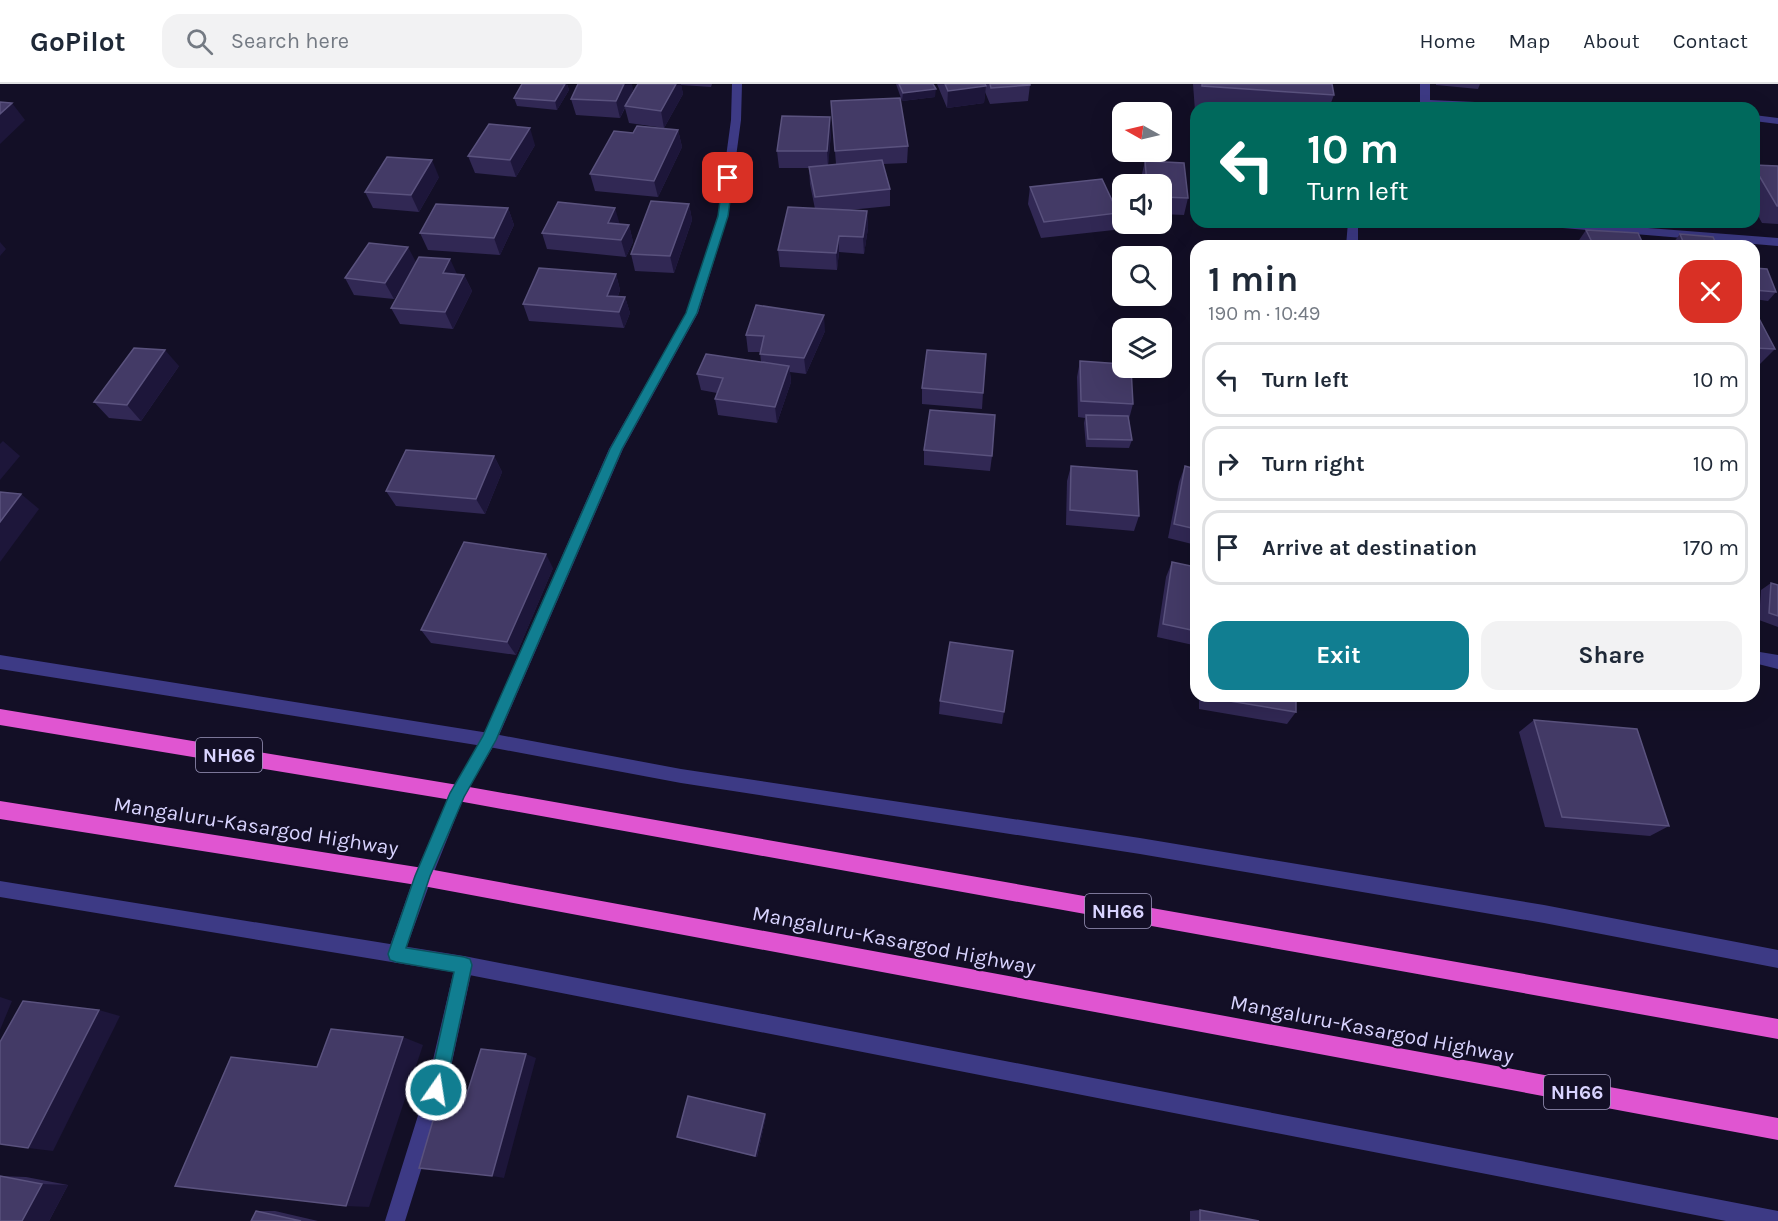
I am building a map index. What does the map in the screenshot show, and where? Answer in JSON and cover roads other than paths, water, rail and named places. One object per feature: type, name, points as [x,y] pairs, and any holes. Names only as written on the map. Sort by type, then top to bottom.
[{"type":"highway","name":"NH66","points":[[0,717],[458,793],[1778,1029]]},
{"type":"highway","name":"Mangaluru-Kasargod Highway","points":[[0,810],[423,876],[1778,1129]]},
{"type":"street","points":[[396,954],[423,876],[458,793],[489,740],[616,449],[692,313],[723,216],[736,120],[738,84]]},
{"type":"street","points":[[1425,84],[1426,102]]},
{"type":"street","points":[[1760,119],[1778,121]]},
{"type":"street","points":[[1602,228],[1753,240]]},
{"type":"street","points":[[1760,241],[1778,242]]},
{"type":"street","points":[[1760,658],[1778,662]]},
{"type":"street","points":[[0,662],[489,740],[681,776],[1140,846],[1544,914],[1778,959]]},
{"type":"street","points":[[0,889],[464,965],[1778,1221]]},
{"type":"street","points":[[395,1221],[436,1090],[464,965]]}]
